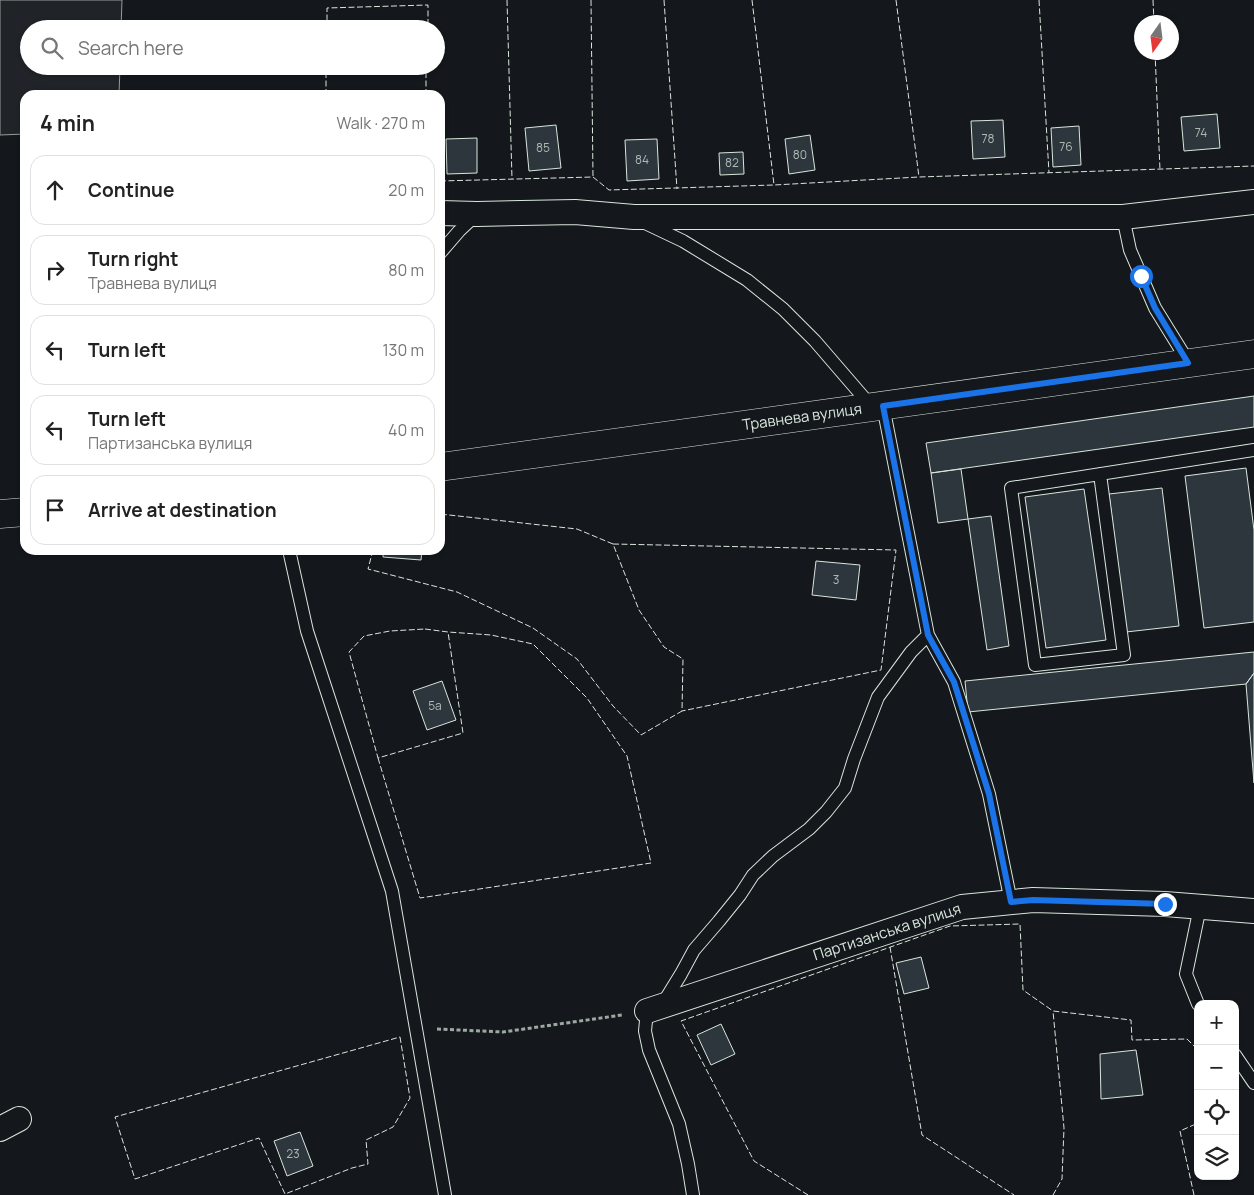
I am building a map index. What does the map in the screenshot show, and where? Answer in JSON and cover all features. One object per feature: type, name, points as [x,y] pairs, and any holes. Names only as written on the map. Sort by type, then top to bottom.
[{"type":"street","points":[[445,213],[575,212],[634,217],[1123,217],[1254,202]]},
{"type":"street","name":"Травнева вулиця","points":[[445,466],[1254,354]]},
{"type":"street","points":[[0,514],[20,512]]},
{"type":"street","name":"Партизанська вулиця","points":[[654,1009],[962,907],[1042,900],[1165,904],[1254,912]]},
{"type":"lane","points":[[445,246],[477,214]]},
{"type":"lane","points":[[634,217],[692,246],[746,280],[783,309],[878,406],[928,635],[954,682],[989,794],[1011,902]]},
{"type":"lane","points":[[1123,217],[1130,250],[1155,308],[1188,363]]},
{"type":"lane","points":[[1100,474],[1124,655],[1034,665],[1011,488],[1100,474],[1254,450]]},
{"type":"lane","points":[[290,555],[307,631],[392,891],[445,1195]]},
{"type":"lane","points":[[693,1195],[679,1124],[649,1050],[645,1031],[654,1009],[681,974],[694,950],[735,902],[753,875],[826,812],[845,788],[878,697],[911,652],[928,635]]},
{"type":"lane","points":[[1196,1000],[1186,974],[1200,907]]},
{"type":"lane","points":[[1239,1061],[1254,1083]]},
{"type":"path","points":[[416,1028],[503,1032],[654,1009]]},
{"type":"shaded area","points":[[0,0],[122,0],[121,20],[20,20],[20,75],[120,75],[119,90],[20,90],[20,134],[0,135]]},
{"type":"building","points":[[1217,114],[1220,148],[1184,151],[1181,117]]},
{"type":"building","points":[[1003,120],[1005,157],[973,159],[971,121]]},
{"type":"building","points":[[556,125],[561,168],[529,171],[525,128]]},
{"type":"building","points":[[1079,126],[1081,165],[1053,167],[1051,128]]},
{"type":"building","points":[[810,135],[815,170],[789,174],[785,139]]},
{"type":"building","points":[[477,138],[477,173],[447,174],[446,139]]},
{"type":"building","points":[[657,139],[659,179],[627,181],[625,140]]},
{"type":"building","points":[[743,152],[744,174],[720,175],[719,153]]},
{"type":"building","points":[[1254,396],[1254,427],[931,473],[926,443]]},
{"type":"building","points":[[1246,468],[1254,530],[1254,622],[1204,628],[1185,476]]},
{"type":"building","points":[[961,469],[968,519],[938,523],[931,473]]},
{"type":"building","points":[[1162,488],[1179,626],[1126,632],[1109,494]]},
{"type":"building","points":[[1084,489],[1106,640],[1046,648],[1025,497]]},
{"type":"building","points":[[991,516],[1009,646],[987,650],[968,519]]},
{"type":"building","points":[[383,555],[422,555],[421,560],[383,557]]},
{"type":"building","points":[[816,561],[860,565],[856,600],[812,595]]},
{"type":"building","points":[[1254,652],[1254,673],[1246,684],[968,712],[965,681]]},
{"type":"building","points":[[1254,673],[1254,783],[1246,684]]},
{"type":"building","points":[[442,681],[456,720],[427,730],[413,691]]},
{"type":"building","points":[[921,957],[929,988],[904,994],[896,963]]},
{"type":"building","points":[[721,1024],[735,1054],[711,1065],[697,1035]]},
{"type":"building","points":[[1136,1050],[1143,1095],[1101,1099],[1100,1054]]},
{"type":"building","points":[[300,1132],[313,1166],[287,1176],[274,1141]]},
{"type":"fence","points":[[507,0],[512,179]]},
{"type":"fence","points":[[591,0],[593,177]]},
{"type":"fence","points":[[664,0],[677,189]]},
{"type":"fence","points":[[752,0],[774,185]]},
{"type":"fence","points":[[896,0],[919,177]]},
{"type":"fence","points":[[1039,0],[1049,173]]},
{"type":"fence","points":[[1153,0],[1154,15]]},
{"type":"fence","points":[[327,20],[327,8],[428,5],[428,20]]},
{"type":"fence","points":[[1155,60],[1160,170]]},
{"type":"fence","points":[[326,75],[326,90]]},
{"type":"fence","points":[[426,75],[426,90]]},
{"type":"fence","points":[[445,181],[593,177],[609,190],[1254,166]]},
{"type":"fence","points":[[372,555],[368,569],[457,592],[533,628],[577,659],[613,706],[641,735],[682,711],[683,659],[664,647],[639,610],[613,544],[577,529],[445,515]]},
{"type":"fence","points":[[613,544],[896,550],[881,670],[682,711]]},
{"type":"fence","points":[[425,629],[448,632],[463,733],[378,758],[349,652],[364,636],[390,631],[425,629]]},
{"type":"fence","points":[[378,758],[420,898],[651,863],[627,756],[587,698],[533,644],[491,635],[448,632]]},
{"type":"fence","points":[[808,1195],[754,1161],[681,1021],[950,926],[1020,924],[1023,990],[1053,1011],[1131,1020],[1132,1040],[1187,1039],[1194,1046]]},
{"type":"fence","points":[[890,947],[922,1135],[1014,1195]]},
{"type":"fence","points":[[1053,1011],[1064,1128],[1062,1179],[1053,1195]]},
{"type":"fence","points":[[400,1037],[410,1098],[393,1127],[366,1140],[368,1164],[352,1168],[285,1194],[259,1138],[135,1179],[115,1117],[400,1037]]},
{"type":"fence","points":[[1194,1125],[1180,1131],[1194,1195]]},
{"type":"route","points":[[1141,276],[1155,308],[1188,363],[883,406],[928,635],[954,682],[989,794],[1011,902],[1033,900],[1165,904]]}]
